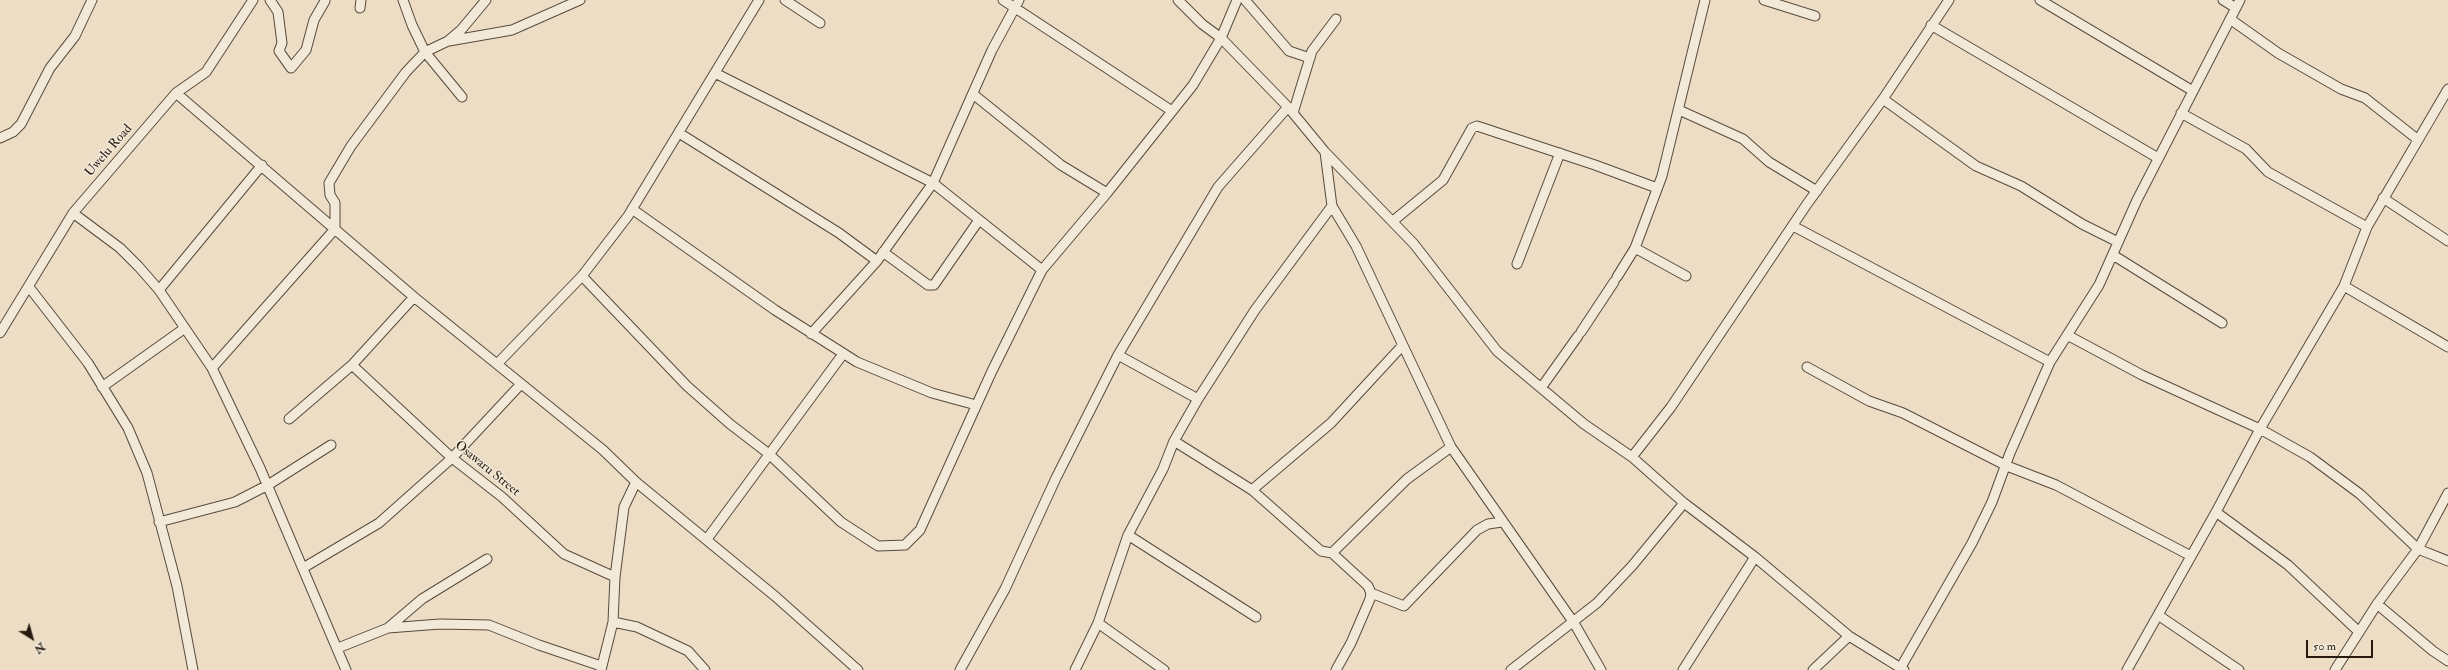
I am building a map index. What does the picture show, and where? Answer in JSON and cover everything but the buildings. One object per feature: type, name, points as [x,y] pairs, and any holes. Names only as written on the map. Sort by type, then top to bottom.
[{"type":"street","points":[[0,138],[13,132],[21,124],[50,68],[75,36],[92,0]]},
{"type":"street","name":"Uwelu Road","points":[[0,333],[73,213],[176,93],[206,72],[253,0]]},
{"type":"street","points":[[270,0],[278,12],[282,43],[279,51],[291,68],[306,50],[314,20],[324,1]]},
{"type":"street","points":[[403,0],[412,25],[426,52],[462,97]]},
{"type":"street","points":[[477,11],[478,0]]},
{"type":"street","points":[[212,368],[335,229],[335,203],[330,195],[329,183],[351,146],[406,72],[426,52],[448,41],[461,30],[486,0]]},
{"type":"street","points":[[448,41],[512,30],[580,0]]},
{"type":"street","points":[[498,363],[582,276],[632,209],[759,0]]},
{"type":"street","points":[[785,0],[820,23]]},
{"type":"street","points":[[1004,0],[1017,4],[1172,111]]},
{"type":"street","points":[[1178,0],[1202,24],[1221,38],[1291,110],[1325,152],[1414,244],[1497,351],[1584,424],[1632,457],[1684,503],[1756,557],[1849,636],[1902,668],[1972,544],[2007,466],[2010,453],[2050,362],[2100,285],[2118,242],[2158,158],[2238,4],[2223,0]]},
{"type":"street","points":[[582,276],[687,386],[730,424],[769,454],[841,522],[878,546],[905,545],[920,530],[976,405],[1042,270],[1107,193],[1193,85],[1221,38],[1237,0]]},
{"type":"street","points":[[1245,0],[1289,51],[1310,58]]},
{"type":"street","points":[[1541,388],[1580,334],[1635,248],[1662,176],[1705,0]]},
{"type":"street","points":[[1764,0],[1815,16]]},
{"type":"street","points":[[1632,457],[1671,408],[1793,226],[1883,99],[1931,24],[1949,0]]},
{"type":"street","points":[[2040,0],[2193,91]]},
{"type":"street","points":[[811,334],[877,261],[932,183],[992,50],[1017,4]]},
{"type":"street","points":[[960,670],[1006,589],[1056,478],[1118,355],[1218,187],[1291,110],[1312,51],[1336,19]]},
{"type":"street","points":[[2230,19],[2278,53],[2341,89],[2364,98],[2417,139]]},
{"type":"street","points":[[1931,24],[2158,158]]},
{"type":"street","points":[[715,73],[932,183],[1042,270]]},
{"type":"street","points":[[2127,670],[2216,512],[2260,429],[2344,286],[2367,227],[2417,139],[2448,89]]},
{"type":"street","points":[[176,93],[262,165],[414,297],[498,363],[521,384],[603,450],[636,482],[708,539],[858,670]]},
{"type":"street","points":[[973,94],[1061,165],[1107,193]]},
{"type":"street","points":[[1883,99],[1976,166],[2021,186],[2082,224],[2118,242]]},
{"type":"street","points":[[1678,110],[1743,139],[1769,162],[1817,191]]},
{"type":"street","points":[[2181,113],[2246,149],[2268,172],[2367,227]]},
{"type":"street","points":[[1393,221],[1442,180],[1472,128],[1477,126],[1560,153],[1657,188]]},
{"type":"street","points":[[679,133],[839,233],[877,261]]},
{"type":"street","points":[[1325,152],[1332,206],[1356,246],[1451,447],[1574,623],[1601,670]]},
{"type":"street","points":[[1517,264],[1560,153]]},
{"type":"street","points":[[158,290],[262,165]]},
{"type":"street","points":[[2383,198],[2448,241]]},
{"type":"street","points":[[1075,670],[1098,623],[1128,535],[1163,469],[1174,440],[1198,399],[1256,310],[1332,206]]},
{"type":"street","points":[[632,209],[811,334],[857,362],[932,393],[976,405]]},
{"type":"street","points":[[73,213],[120,248],[158,290],[212,368],[268,485],[346,670]]},
{"type":"street","points":[[883,252],[928,285],[934,285],[978,220]]},
{"type":"street","points":[[1793,226],[2050,362]]},
{"type":"street","points":[[1635,248],[1686,276]]},
{"type":"street","points":[[2113,255],[2222,323]]},
{"type":"street","points":[[2344,286],[2448,347]]},
{"type":"street","points":[[29,287],[88,363],[128,428],[147,473],[177,586],[193,670]]},
{"type":"street","points":[[290,419],[352,365],[414,297]]},
{"type":"street","points":[[102,387],[185,328]]},
{"type":"street","points":[[2067,335],[2142,375],[2260,429],[2310,457],[2340,477],[2418,549],[2448,561]]},
{"type":"street","points":[[1252,490],[1331,422],[1402,346]]},
{"type":"street","points":[[708,539],[843,354]]},
{"type":"street","points":[[1118,355],[1198,399]]},
{"type":"street","name":"Osawaru Street","points":[[352,365],[452,458],[502,497],[564,554],[615,577]]},
{"type":"street","points":[[1807,367],[1869,401],[1903,413],[2007,466],[2056,485],[2191,556]]},
{"type":"street","points":[[303,568],[379,523],[452,458],[521,384]]},
{"type":"street","points":[[1174,440],[1252,490],[1321,551],[1332,553],[1368,586],[1371,593],[1396,605],[1404,606],[1477,530],[1488,524],[1502,522]]},
{"type":"street","points":[[159,522],[234,502],[268,485],[331,445]]},
{"type":"street","points":[[1332,553],[1407,479],[1451,447]]},
{"type":"street","points":[[338,648],[388,628],[440,624],[489,625],[601,668],[612,622],[615,577],[624,507],[636,482]]},
{"type":"street","points":[[2335,670],[2377,604],[2418,549],[2448,493]]},
{"type":"street","points":[[1511,670],[1574,623],[1597,603],[1632,566],[1684,503]]},
{"type":"street","points":[[2216,512],[2288,565],[2359,632]]},
{"type":"street","points":[[1128,535],[1256,617]]},
{"type":"street","points":[[1683,670],[1756,557]]},
{"type":"street","points":[[388,628],[422,599],[487,559]]},
{"type":"street","points":[[1336,670],[1351,643],[1371,593]]},
{"type":"street","points":[[2377,604],[2448,661]]},
{"type":"street","points":[[2158,615],[2239,670]]},
{"type":"street","points":[[612,622],[637,627],[688,651],[705,670]]},
{"type":"street","points":[[1098,623],[1164,670]]},
{"type":"street","points":[[1813,670],[1849,636]]}]
